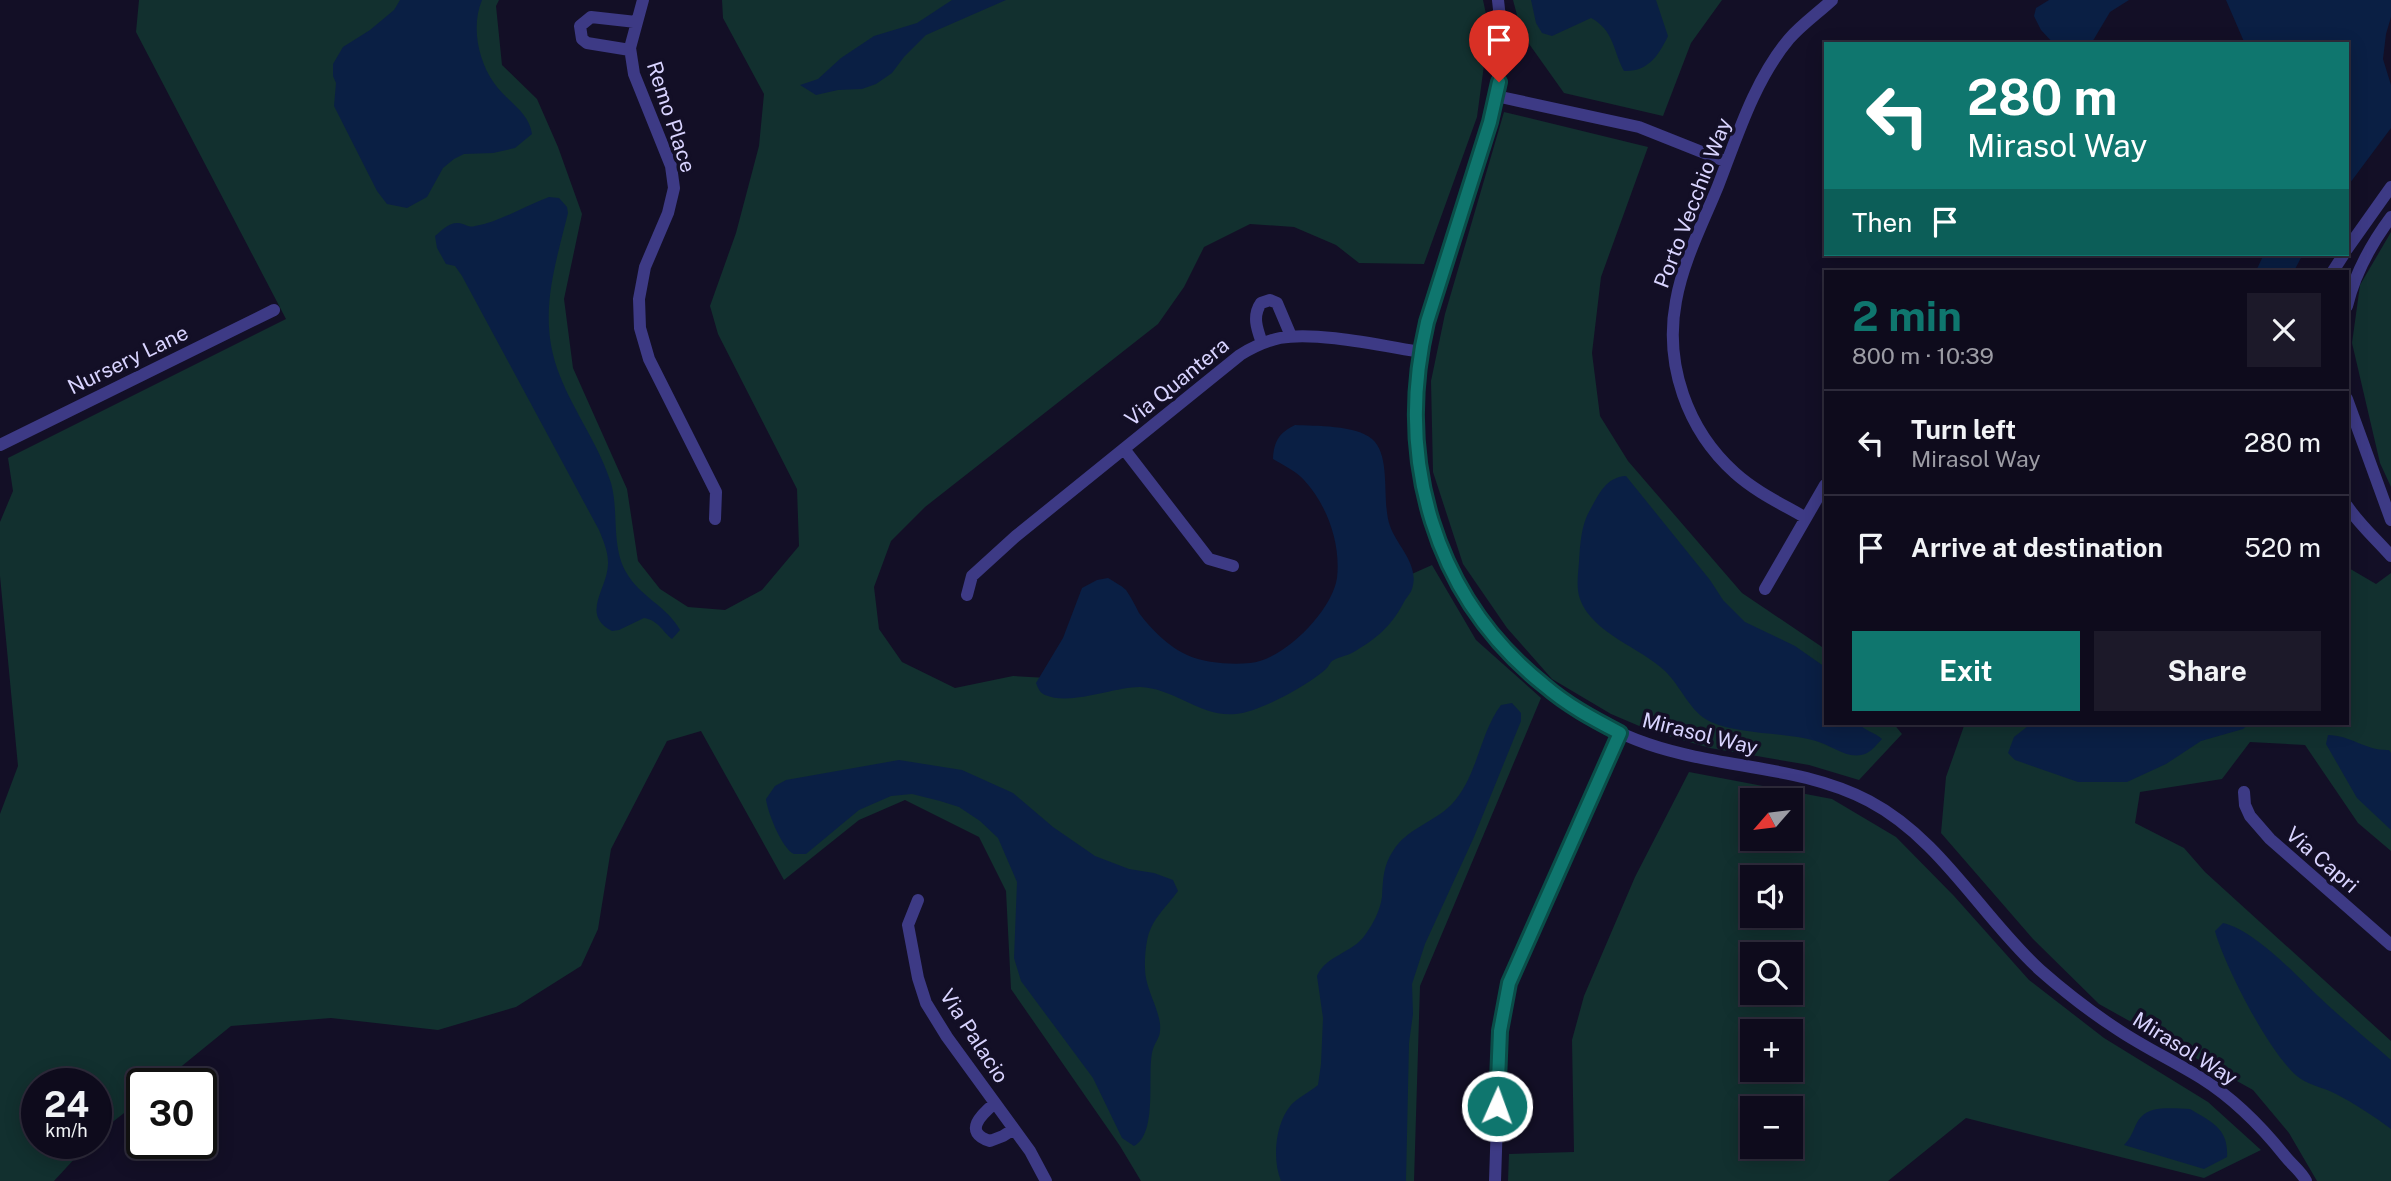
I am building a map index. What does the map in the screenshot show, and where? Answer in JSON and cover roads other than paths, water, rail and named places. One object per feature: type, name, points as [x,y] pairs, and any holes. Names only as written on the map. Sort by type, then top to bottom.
[{"type":"street","name":"Remo Place","points":[[643,0],[630,50],[634,74],[671,166],[674,188],[668,213],[645,267],[639,299],[640,328],[649,359],[716,492],[715,519]]},
{"type":"street","name":"Mirasol Way","points":[[1498,0],[1502,37],[1496,96],[1427,322],[1417,376],[1415,425],[1421,479],[1435,532],[1460,587],[1491,633],[1524,668],[1567,703],[1620,733],[1677,753],[1824,782],[1846,790],[1890,814],[1929,845],[1997,925],[2048,976],[2087,1009],[2121,1032],[2220,1092],[2255,1122],[2302,1173],[2306,1181]]},
{"type":"street","name":"Porto Vecchio Way","points":[[1806,518],[1756,489],[1721,460],[1695,423],[1686,405],[1675,366],[1673,326],[1682,276],[1755,94],[1773,61],[1790,38],[1832,0]]},
{"type":"street","points":[[630,50],[586,43],[582,39],[580,26],[591,17],[636,22]]},
{"type":"street","points":[[1496,96],[1628,124],[1727,162]]},
{"type":"street","points":[[2349,245],[2391,187]]},
{"type":"street","points":[[2349,298],[2353,282],[2373,243],[2391,217]]},
{"type":"street","points":[[1262,343],[1256,326],[1256,310],[1261,303],[1270,300],[1277,303],[1292,336]]},
{"type":"street","name":"Nursery Lane","points":[[0,445],[274,310]]},
{"type":"street","name":"Via Quantera","points":[[967,595],[972,576],[1016,536],[1240,355],[1262,343],[1292,336],[1309,336],[1421,352]]},
{"type":"street","points":[[2349,404],[2391,520]]},
{"type":"street","name":"Via Quantera","points":[[1124,449],[1209,559],[1233,566]]},
{"type":"street","points":[[1765,589],[1824,487]]},
{"type":"street","points":[[2349,509],[2360,526],[2391,556]]},
{"type":"street","points":[[1495,1181],[1500,1031],[1509,983],[1620,733]]},
{"type":"street","name":"Via Capri","points":[[2244,792],[2245,805],[2250,816],[2270,839],[2391,945]]},
{"type":"street","name":"Via Palacio","points":[[918,900],[908,925],[918,978],[926,1003],[947,1037],[1030,1151],[1046,1181]]},
{"type":"street","points":[[995,1103],[978,1119],[976,1125],[981,1135],[990,1141],[1014,1129]]},
{"type":"street","name":"Mirasol Way","points":[[2288,1160],[2295,1181]]},
{"type":"water","points":[[400,0],[482,0],[477,32],[484,64],[499,90],[527,119],[532,134],[515,148],[493,153],[464,154],[454,159],[443,168],[427,197],[407,208],[387,204],[377,191],[334,106],[336,83],[333,64],[343,47],[370,30],[394,10]]},
{"type":"water","points":[[952,0],[1006,0],[926,35],[892,73],[876,84],[862,89],[838,90],[816,95],[800,85],[818,79],[841,58],[874,36],[917,23]]},
{"type":"water","points":[[1531,0],[1656,0],[1668,36],[1652,61],[1640,69],[1624,71],[1609,35],[1599,23],[1591,18],[1552,36],[1542,33],[1536,23]]},
{"type":"water","points":[[2049,0],[2129,0],[2110,12],[2092,42],[2052,42],[2041,30],[2034,16],[2036,8]]},
{"type":"water","points":[[2226,0],[2391,0],[2391,17],[2383,59],[2391,85],[2391,128],[2349,184],[2349,42],[2244,42]]},
{"type":"water","points":[[549,197],[559,198],[567,207],[568,213],[550,295],[553,355],[560,376],[600,455],[611,483],[621,562],[638,588],[675,622],[680,630],[672,639],[649,619],[644,618],[612,631],[602,624],[596,609],[608,562],[599,530],[462,276],[455,266],[446,264],[437,248],[435,236],[449,225],[485,224]]},
{"type":"water","points":[[2263,256],[2302,256],[2295,270],[2256,270]]},
{"type":"water","points":[[1295,425],[1356,431],[1372,439],[1378,447],[1384,467],[1387,516],[1393,533],[1407,556],[1414,580],[1411,592],[1388,625],[1361,648],[1332,661],[1326,669],[1296,690],[1258,708],[1236,714],[1211,712],[1165,692],[1140,687],[1067,698],[1055,698],[1042,693],[1036,683],[1063,638],[1082,588],[1097,580],[1108,578],[1126,590],[1139,613],[1160,637],[1180,652],[1202,660],[1235,664],[1263,660],[1277,653],[1304,632],[1326,605],[1337,578],[1338,565],[1331,525],[1319,501],[1301,477],[1273,459],[1278,438]]},
{"type":"water","points":[[1626,476],[1723,600],[1745,622],[1795,646],[1824,666],[1824,725],[1861,725],[1882,739],[1872,749],[1864,754],[1849,755],[1816,741],[1736,729],[1711,722],[1691,706],[1665,671],[1595,621],[1586,611],[1578,590],[1583,529],[1587,516],[1604,487],[1619,477]]},
{"type":"water","points":[[1512,703],[1521,713],[1521,721],[1474,837],[1425,944],[1412,984],[1406,1181],[1281,1181],[1276,1152],[1281,1122],[1294,1102],[1318,1085],[1323,1018],[1317,976],[1327,963],[1354,946],[1365,935],[1380,907],[1385,867],[1393,851],[1405,837],[1444,811],[1460,794],[1494,716],[1501,705]]},
{"type":"water","points":[[2029,725],[2248,725],[2243,729],[2201,741],[2166,764],[2127,782],[2078,782],[2015,760],[2008,753],[2014,737]]},
{"type":"water","points":[[2328,735],[2344,737],[2373,748],[2389,750],[2391,753],[2391,830],[2357,798],[2326,744]]},
{"type":"water","points":[[899,760],[962,770],[1013,793],[1053,827],[1095,856],[1129,869],[1154,873],[1173,880],[1178,891],[1155,920],[1146,945],[1146,978],[1160,1029],[1151,1059],[1147,1128],[1142,1139],[1134,1146],[1122,1138],[1093,1078],[1021,981],[1014,958],[1017,882],[998,838],[980,821],[959,807],[912,794],[891,796],[859,810],[806,854],[789,851],[780,838],[766,799],[775,786],[786,780]]},
{"type":"water","points":[[2223,923],[2248,934],[2273,953],[2391,1060],[2391,1129],[2343,1098],[2301,1079],[2290,1069],[2264,1033],[2228,966],[2215,931]]},
{"type":"water","points":[[2164,1108],[2190,1109],[2218,1127],[2225,1140],[2227,1157],[2204,1169],[2124,1145],[2146,1113]]}]
